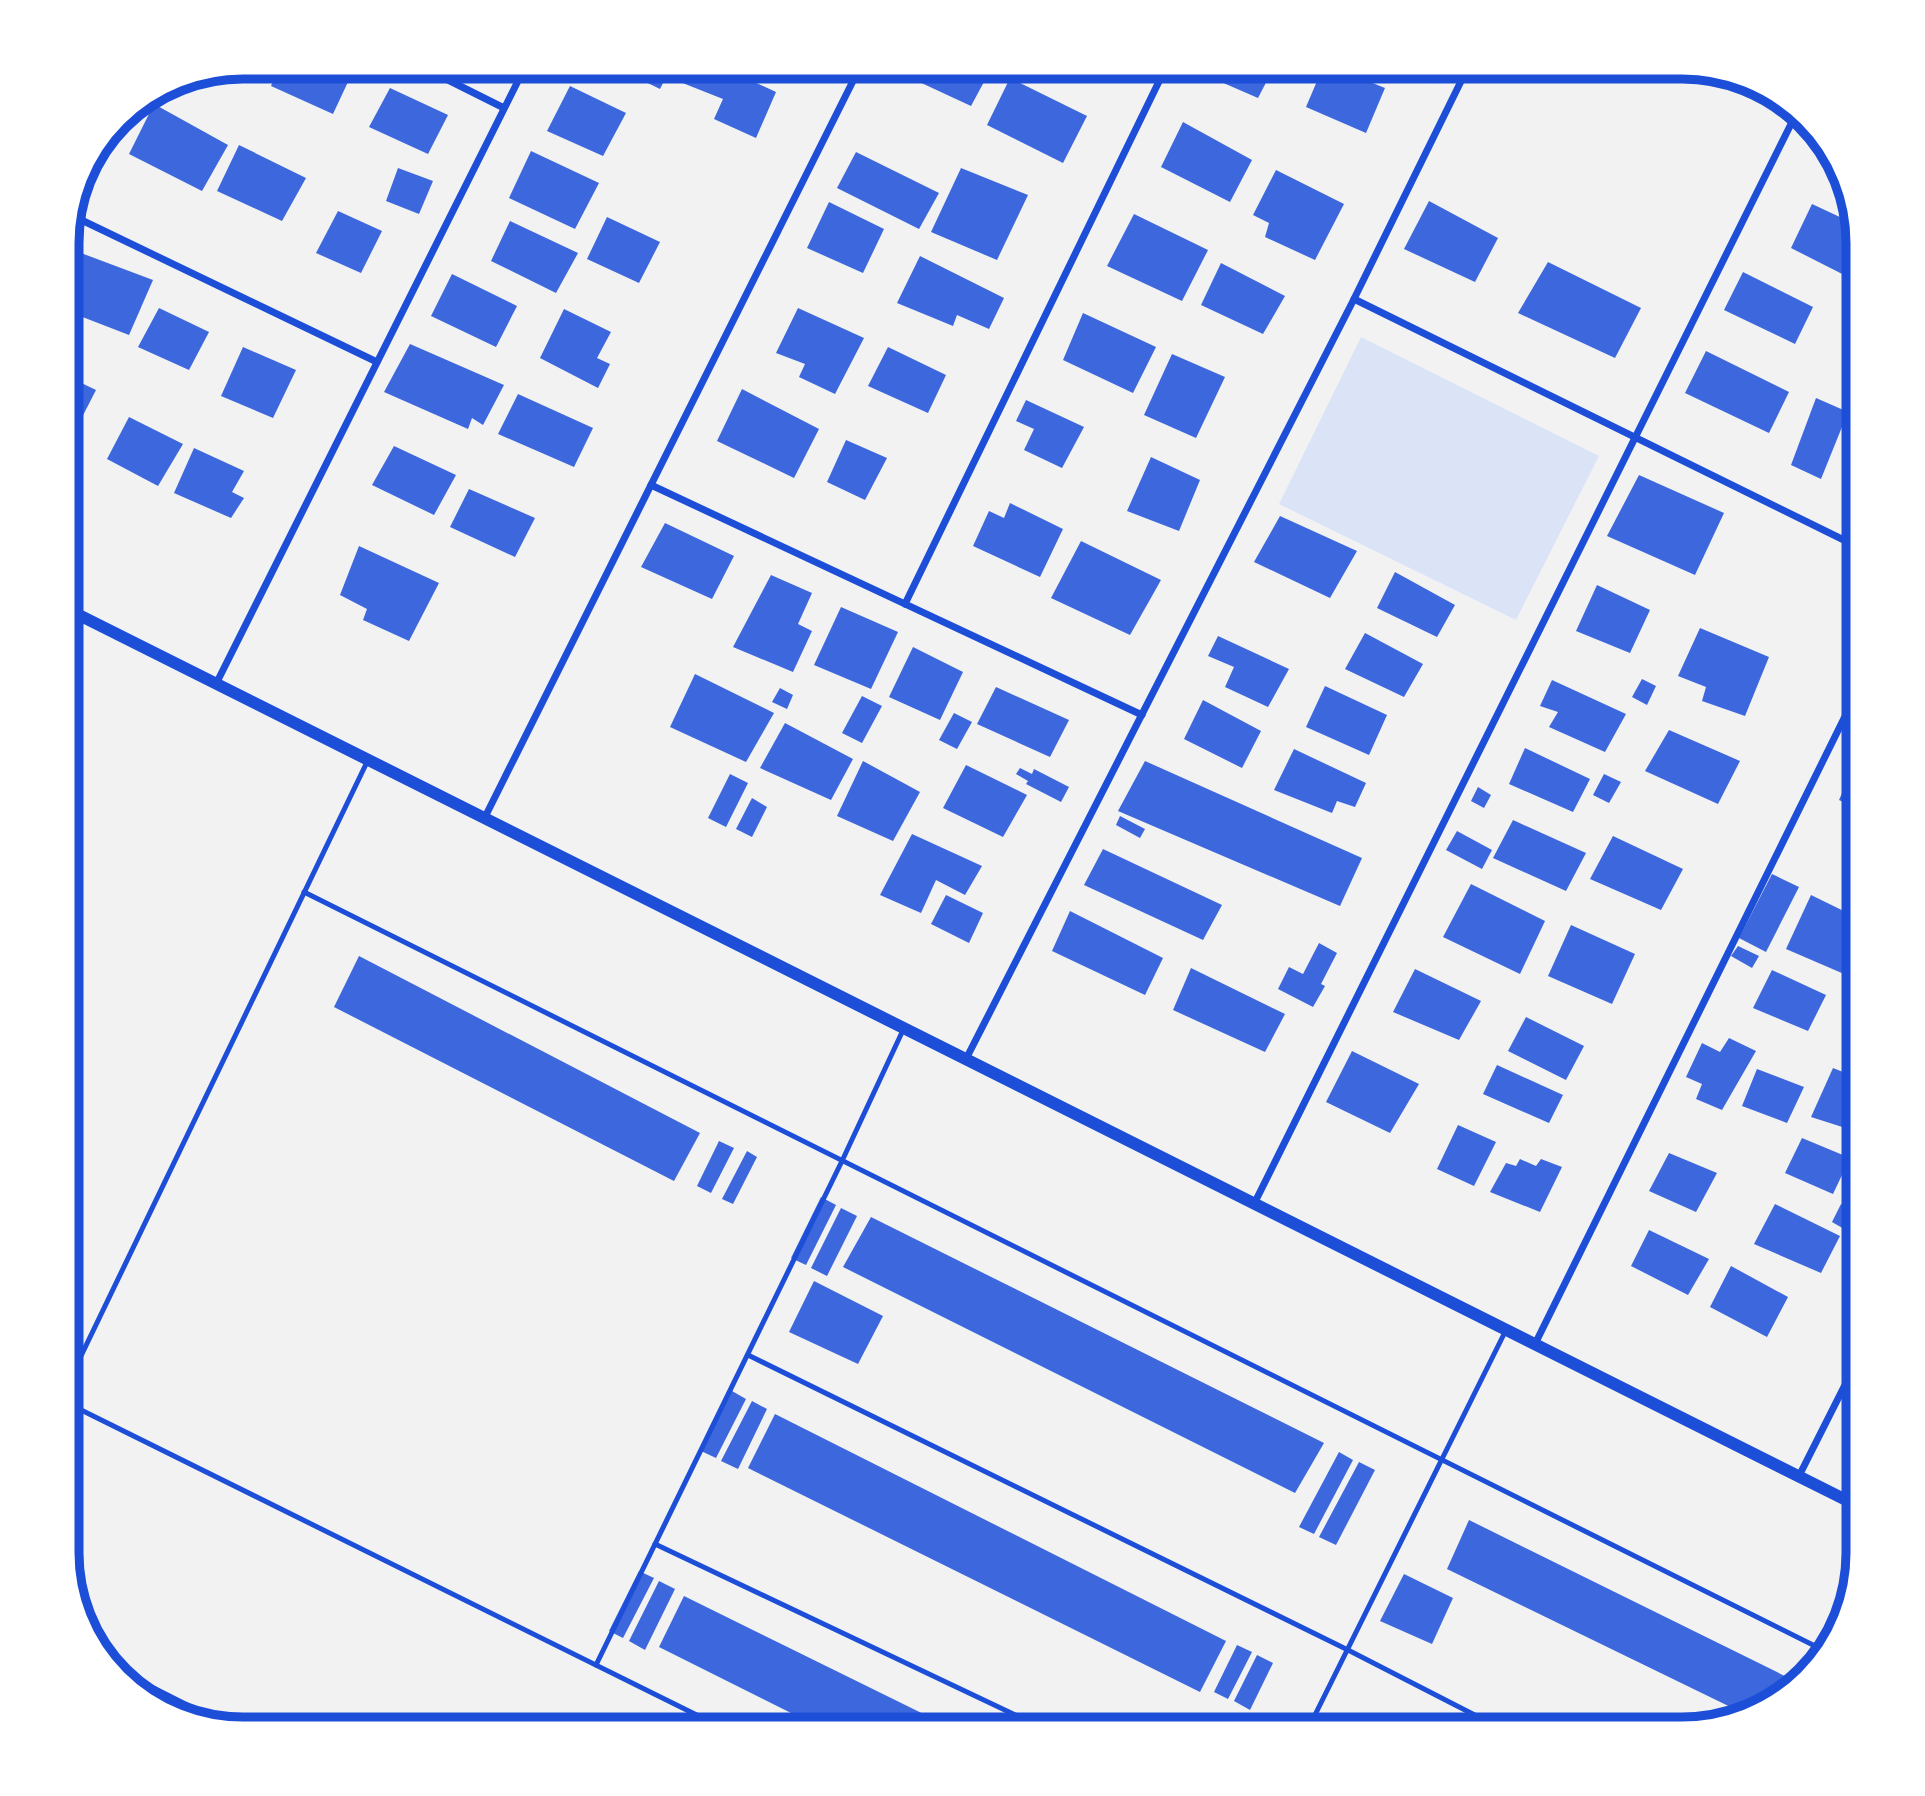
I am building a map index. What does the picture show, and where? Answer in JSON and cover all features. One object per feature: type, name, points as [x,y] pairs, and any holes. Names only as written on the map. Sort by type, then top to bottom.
[{"type":"street","points":[[448,79],[505,108]]},
{"type":"street","points":[[216,684],[519,79]]},
{"type":"street","points":[[484,819],[854,79]]},
{"type":"street","points":[[905,604],[1160,79]]},
{"type":"street","points":[[967,1059],[1354,299],[1462,79]]},
{"type":"street","points":[[1254,1204],[1792,122]]},
{"type":"street","points":[[81,220],[377,362]]},
{"type":"street","points":[[1354,299],[1846,541]]},
{"type":"street","points":[[651,485],[1142,715]]},
{"type":"street","points":[[79,615],[1846,1500]]},
{"type":"street","points":[[1535,1344],[1846,714]]},
{"type":"street","points":[[1800,1476],[1846,1383]]},
{"type":"lane","points":[[79,1360],[369,760]]},
{"type":"lane","points":[[304,892],[1817,1647]]},
{"type":"lane","points":[[596,1665],[904,1028]]},
{"type":"lane","points":[[1314,1717],[1506,1329]]},
{"type":"lane","points":[[748,1355],[1479,1717]]},
{"type":"lane","points":[[79,1409],[701,1717]]},
{"type":"lane","points":[[655,1544],[1020,1717]]},
{"type":"lane","points":[[142,1682],[200,1711]]},
{"type":"shaded area","points":[[1422,79],[1436,79],[1434,84]]},
{"type":"shaded area","points":[[1361,337],[1599,456],[1516,620],[1279,504]]},
{"type":"building","points":[[274,79],[349,79],[333,114],[271,86]]},
{"type":"building","points":[[640,79],[665,79],[660,89]]},
{"type":"building","points":[[748,79],[776,92],[756,138],[714,119],[723,99],[675,80]]},
{"type":"building","points":[[913,79],[986,79],[971,106]]},
{"type":"building","points":[[1010,79],[1087,116],[1063,163],[987,125]]},
{"type":"building","points":[[1214,79],[1268,79],[1258,98]]},
{"type":"building","points":[[1318,79],[1363,79],[1385,88],[1366,133],[1306,107]]},
{"type":"building","points":[[570,86],[626,113],[603,156],[547,131]]},
{"type":"building","points":[[390,88],[448,115],[428,154],[369,127]]},
{"type":"building","points":[[155,104],[228,145],[202,191],[129,154]]},
{"type":"building","points":[[1183,122],[1252,160],[1230,202],[1161,167]]},
{"type":"building","points":[[239,145],[306,178],[282,221],[217,191]]},
{"type":"building","points":[[531,151],[599,183],[575,229],[509,198]]},
{"type":"building","points":[[856,152],[939,193],[919,229],[837,188]]},
{"type":"building","points":[[398,168],[433,181],[419,214],[386,201]]},
{"type":"building","points":[[961,168],[1028,195],[997,260],[931,232]]},
{"type":"building","points":[[1276,170],[1344,204],[1315,260],[1265,237],[1269,223],[1253,215]]},
{"type":"building","points":[[1429,201],[1498,238],[1475,282],[1404,249]]},
{"type":"building","points":[[829,202],[884,229],[863,273],[807,248]]},
{"type":"building","points":[[1812,204],[1844,219],[1846,276],[1791,248]]},
{"type":"building","points":[[338,211],[382,231],[361,273],[316,253]]},
{"type":"building","points":[[1134,214],[1208,250],[1182,301],[1107,266]]},
{"type":"building","points":[[607,217],[660,242],[639,283],[587,259]]},
{"type":"building","points":[[510,221],[578,253],[556,293],[491,261]]},
{"type":"building","points":[[81,253],[153,280],[129,335],[79,316]]},
{"type":"building","points":[[920,256],[1004,298],[989,329],[957,315],[953,326],[897,303]]},
{"type":"building","points":[[1548,262],[1641,308],[1615,358],[1518,313]]},
{"type":"building","points":[[1221,263],[1285,296],[1263,334],[1201,305]]},
{"type":"building","points":[[1743,272],[1813,307],[1795,344],[1724,310]]},
{"type":"building","points":[[452,274],[517,306],[496,347],[431,316]]},
{"type":"building","points":[[159,308],[209,332],[189,370],[138,347]]},
{"type":"building","points":[[798,308],[864,338],[835,394],[799,377],[805,364],[776,353]]},
{"type":"building","points":[[564,309],[611,332],[597,358],[610,364],[598,388],[540,358]]},
{"type":"building","points":[[1083,313],[1156,347],[1133,393],[1063,360]]},
{"type":"building","points":[[410,344],[504,385],[483,425],[472,418],[468,429],[384,392]]},
{"type":"building","points":[[243,347],[296,370],[273,418],[221,396]]},
{"type":"building","points":[[888,347],[946,375],[928,413],[868,386]]},
{"type":"building","points":[[1706,351],[1789,392],[1769,433],[1685,393]]},
{"type":"building","points":[[1172,354],[1225,377],[1196,438],[1144,415]]},
{"type":"building","points":[[79,382],[96,390],[79,423]]},
{"type":"building","points":[[742,389],[819,429],[794,478],[717,441]]},
{"type":"building","points":[[518,394],[593,428],[574,467],[498,434]]},
{"type":"building","points":[[1816,398],[1846,411],[1821,479],[1791,465]]},
{"type":"building","points":[[1026,400],[1084,427],[1062,468],[1024,450],[1034,429],[1016,421]]},
{"type":"building","points":[[129,417],[183,444],[158,486],[107,459]]},
{"type":"building","points":[[846,440],[887,458],[865,500],[827,482]]},
{"type":"building","points":[[394,446],[456,475],[434,515],[372,485]]},
{"type":"building","points":[[194,448],[244,471],[232,492],[244,498],[231,518],[174,493]]},
{"type":"building","points":[[1151,457],[1200,480],[1179,531],[1127,511]]},
{"type":"building","points":[[1639,475],[1724,513],[1695,575],[1607,536]]},
{"type":"building","points":[[469,489],[535,518],[515,557],[450,527]]},
{"type":"building","points":[[1010,503],[1063,529],[1040,577],[973,546],[989,511],[1004,518]]},
{"type":"building","points":[[1280,516],[1357,551],[1330,598],[1254,562]]},
{"type":"building","points":[[665,523],[734,556],[712,599],[641,567]]},
{"type":"building","points":[[1081,541],[1161,580],[1130,635],[1051,598]]},
{"type":"building","points":[[359,546],[439,583],[409,641],[363,620],[367,609],[340,595]]},
{"type":"building","points":[[1395,572],[1455,605],[1437,637],[1377,608]]},
{"type":"building","points":[[771,575],[812,593],[798,624],[812,631],[793,672],[733,647]]},
{"type":"building","points":[[1597,585],[1650,610],[1630,653],[1576,631]]},
{"type":"building","points":[[841,607],[898,632],[871,689],[814,665]]},
{"type":"building","points":[[1700,628],[1769,657],[1745,716],[1702,701],[1706,687],[1678,676]]},
{"type":"building","points":[[1365,633],[1423,664],[1404,697],[1345,669]]},
{"type":"building","points":[[1218,636],[1289,669],[1268,707],[1225,687],[1234,667],[1208,656]]},
{"type":"building","points":[[913,647],[963,672],[940,720],[889,697]]},
{"type":"building","points":[[695,674],[774,713],[746,762],[670,727]]},
{"type":"building","points":[[1642,679],[1656,686],[1647,705],[1632,697]]},
{"type":"building","points":[[1552,680],[1626,714],[1605,752],[1549,727],[1558,712],[1540,706]]},
{"type":"building","points":[[1325,686],[1387,715],[1369,755],[1306,727]]},
{"type":"building","points":[[996,687],[1069,720],[1050,757],[977,724]]},
{"type":"building","points":[[780,688],[793,695],[787,709],[772,702]]},
{"type":"building","points":[[862,696],[882,706],[862,743],[842,733]]},
{"type":"building","points":[[1203,700],[1261,731],[1242,768],[1184,739]]},
{"type":"building","points":[[954,713],[972,722],[957,749],[939,740]]},
{"type":"building","points":[[785,723],[853,759],[831,800],[760,768]]},
{"type":"building","points":[[1669,730],[1740,761],[1718,804],[1645,771]]},
{"type":"building","points":[[1525,748],[1590,779],[1573,812],[1509,784]]},
{"type":"building","points":[[1294,749],[1366,783],[1355,807],[1337,801],[1332,813],[1274,790]]},
{"type":"building","points":[[863,761],[920,792],[893,841],[837,816]]},
{"type":"building","points":[[1145,761],[1362,858],[1340,906],[1118,811]]},
{"type":"building","points":[[966,765],[1027,795],[1003,837],[943,808]]},
{"type":"building","points":[[1020,768],[1032,774],[1034,769],[1069,787],[1061,802],[1026,784],[1028,781],[1016,774]]},
{"type":"building","points":[[730,774],[748,783],[726,827],[708,818]]},
{"type":"building","points":[[1604,774],[1621,782],[1609,803],[1593,795]]},
{"type":"building","points":[[1846,784],[1846,803],[1839,800]]},
{"type":"building","points":[[1478,787],[1491,795],[1484,808],[1471,801]]},
{"type":"building","points":[[752,798],[767,807],[752,837],[736,829]]},
{"type":"building","points":[[1120,816],[1145,829],[1140,838],[1116,825]]},
{"type":"building","points":[[1513,820],[1586,853],[1566,891],[1493,858]]},
{"type":"building","points":[[1457,831],[1492,850],[1482,869],[1446,850]]},
{"type":"building","points":[[912,834],[982,866],[965,895],[936,880],[921,913],[880,895]]},
{"type":"building","points":[[1613,836],[1683,869],[1661,910],[1590,879]]},
{"type":"building","points":[[1103,849],[1222,905],[1203,940],[1084,885]]},
{"type":"building","points":[[1772,874],[1799,887],[1766,952],[1739,938]]},
{"type":"building","points":[[1471,884],[1545,921],[1520,974],[1443,937]]},
{"type":"building","points":[[946,895],[983,913],[969,943],[931,924]]},
{"type":"building","points":[[1811,895],[1846,912],[1846,975],[1786,949]]},
{"type":"building","points":[[1070,911],[1163,958],[1145,995],[1052,951]]},
{"type":"building","points":[[1571,925],[1635,954],[1612,1004],[1548,976]]},
{"type":"building","points":[[1319,943],[1337,953],[1321,984],[1325,986],[1313,1007],[1278,989],[1289,967],[1303,974]]},
{"type":"building","points":[[1738,946],[1759,956],[1752,968],[1731,956]]},
{"type":"building","points":[[359,956],[700,1133],[674,1181],[334,1007]]},
{"type":"building","points":[[1191,968],[1285,1014],[1265,1052],[1173,1010]]},
{"type":"building","points":[[1415,969],[1481,1001],[1459,1040],[1393,1012]]},
{"type":"building","points":[[1772,970],[1826,995],[1808,1031],[1753,1008]]},
{"type":"building","points":[[1526,1017],[1584,1046],[1566,1080],[1508,1051]]},
{"type":"building","points":[[1729,1038],[1756,1051],[1722,1110],[1696,1099],[1702,1084],[1686,1077],[1702,1043],[1720,1052]]},
{"type":"building","points":[[1352,1051],[1419,1084],[1390,1133],[1326,1102]]},
{"type":"building","points":[[1497,1065],[1563,1095],[1549,1123],[1483,1094]]},
{"type":"building","points":[[1833,1068],[1846,1073],[1846,1128],[1811,1117]]},
{"type":"building","points":[[1757,1069],[1804,1087],[1787,1123],[1742,1106]]},
{"type":"building","points":[[1458,1125],[1496,1142],[1474,1186],[1437,1169]]},
{"type":"building","points":[[1802,1138],[1846,1156],[1846,1166],[1833,1194],[1785,1173]]},
{"type":"building","points":[[719,1141],[734,1148],[711,1193],[697,1186]]},
{"type":"building","points":[[747,1151],[757,1157],[733,1204],[722,1199]]},
{"type":"building","points":[[1669,1153],[1717,1173],[1696,1212],[1649,1191]]},
{"type":"building","points":[[1520,1159],[1536,1166],[1541,1159],[1562,1167],[1540,1212],[1490,1192],[1506,1163],[1516,1166]]},
{"type":"building","points":[[821,1197],[836,1205],[806,1265],[791,1258]]},
{"type":"building","points":[[1775,1204],[1840,1236],[1821,1273],[1754,1244]]},
{"type":"building","points":[[1841,1204],[1846,1206],[1846,1230],[1832,1222]]},
{"type":"building","points":[[841,1208],[857,1216],[827,1276],[811,1268]]},
{"type":"building","points":[[871,1217],[1324,1443],[1295,1493],[843,1267]]},
{"type":"building","points":[[1649,1230],[1709,1259],[1688,1295],[1631,1266]]},
{"type":"building","points":[[1731,1266],[1788,1297],[1767,1337],[1710,1307]]},
{"type":"building","points":[[814,1281],[883,1316],[858,1364],[789,1332]]},
{"type":"building","points":[[732,1391],[746,1399],[716,1458],[701,1451]]},
{"type":"building","points":[[752,1401],[767,1409],[738,1469],[721,1461]]},
{"type":"building","points":[[775,1414],[1226,1641],[1200,1692],[748,1468]]},
{"type":"building","points":[[1339,1452],[1353,1460],[1314,1534],[1299,1527]]},
{"type":"building","points":[[1359,1462],[1375,1470],[1336,1545],[1319,1537]]},
{"type":"building","points":[[1469,1520],[1788,1678],[1773,1690],[1735,1709],[1447,1569]]},
{"type":"building","points":[[639,1571],[654,1578],[623,1638],[609,1631]]},
{"type":"building","points":[[1404,1574],[1453,1598],[1432,1644],[1380,1621]]},
{"type":"building","points":[[659,1581],[675,1589],[645,1650],[629,1641]]},
{"type":"building","points":[[684,1596],[930,1717],[799,1717],[659,1647]]},
{"type":"building","points":[[1237,1645],[1252,1652],[1228,1699],[1214,1692]]},
{"type":"building","points":[[1257,1655],[1273,1663],[1250,1710],[1234,1701]]}]
